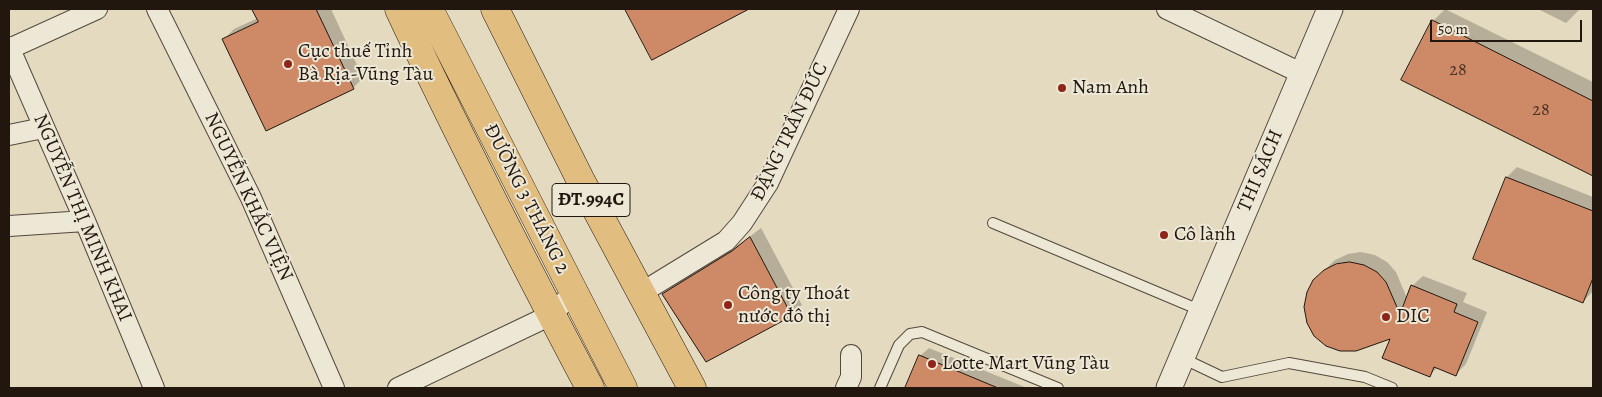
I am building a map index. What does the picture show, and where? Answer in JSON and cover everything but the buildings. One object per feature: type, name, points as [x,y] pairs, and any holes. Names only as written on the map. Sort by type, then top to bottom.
[{"type":"main road","name":"ĐƯỜNG 3 THÁNG 2","points":[[400,9],[460,135],[590,388]]},
{"type":"main road","name":"ĐƯỜNG 3 THÁNG 2","points":[[429,9],[623,388]]},
{"type":"main road","name":"ĐƯỜNG 3 THÁNG 2","points":[[475,9],[521,81],[617,266],[671,388]]},
{"type":"main road","name":"ĐƯỜNG 3 THÁNG 2","points":[[496,9],[521,81]]},
{"type":"main road","name":"ĐƯỜNG 3 THÁNG 2","points":[[617,266],[640,293],[692,388]]},
{"type":"street","points":[[9,48],[97,9]]},
{"type":"street","name":"NGUYỄN KHẮC VIỆN","points":[[156,9],[251,198],[334,388]]},
{"type":"street","name":"ĐẶNG TRẦN ĐỨC","points":[[640,293],[726,241],[742,222],[768,183],[849,9]]},
{"type":"street","points":[[1167,9],[1302,74]]},
{"type":"street","name":"THI SÁCH","points":[[1171,388],[1330,9]]},
{"type":"street","name":"NGUYỄN THỊ MINH KHAI","points":[[9,48],[85,221],[154,388]]},
{"type":"street","points":[[9,135],[43,128]]},
{"type":"street","points":[[9,226],[85,221]]},
{"type":"street","points":[[398,388],[551,315],[574,292]]},
{"type":"street","points":[[846,388],[851,377],[851,355]]},
{"type":"lane","points":[[993,223],[1202,312]]},
{"type":"lane","points":[[880,388],[899,345],[910,334],[922,332],[1058,388]]},
{"type":"lane","points":[[1182,358],[1222,377],[1288,363],[1365,377],[1392,388]]},
{"type":"place","name":"Cục thuế Tỉnh Bà Rịa-Vũng Tàu","points":[[288,64]]},
{"type":"place","name":"Nam Anh","points":[[1062,88]]},
{"type":"place","name":"Cô lành","points":[[1164,235]]},
{"type":"place","name":"Công ty Thoát nước đô thị","points":[[728,305]]},
{"type":"place","name":"DIC","points":[[1386,317]]},
{"type":"place","name":"Lotte Mart Vũng Tàu","points":[[932,364]]}]
